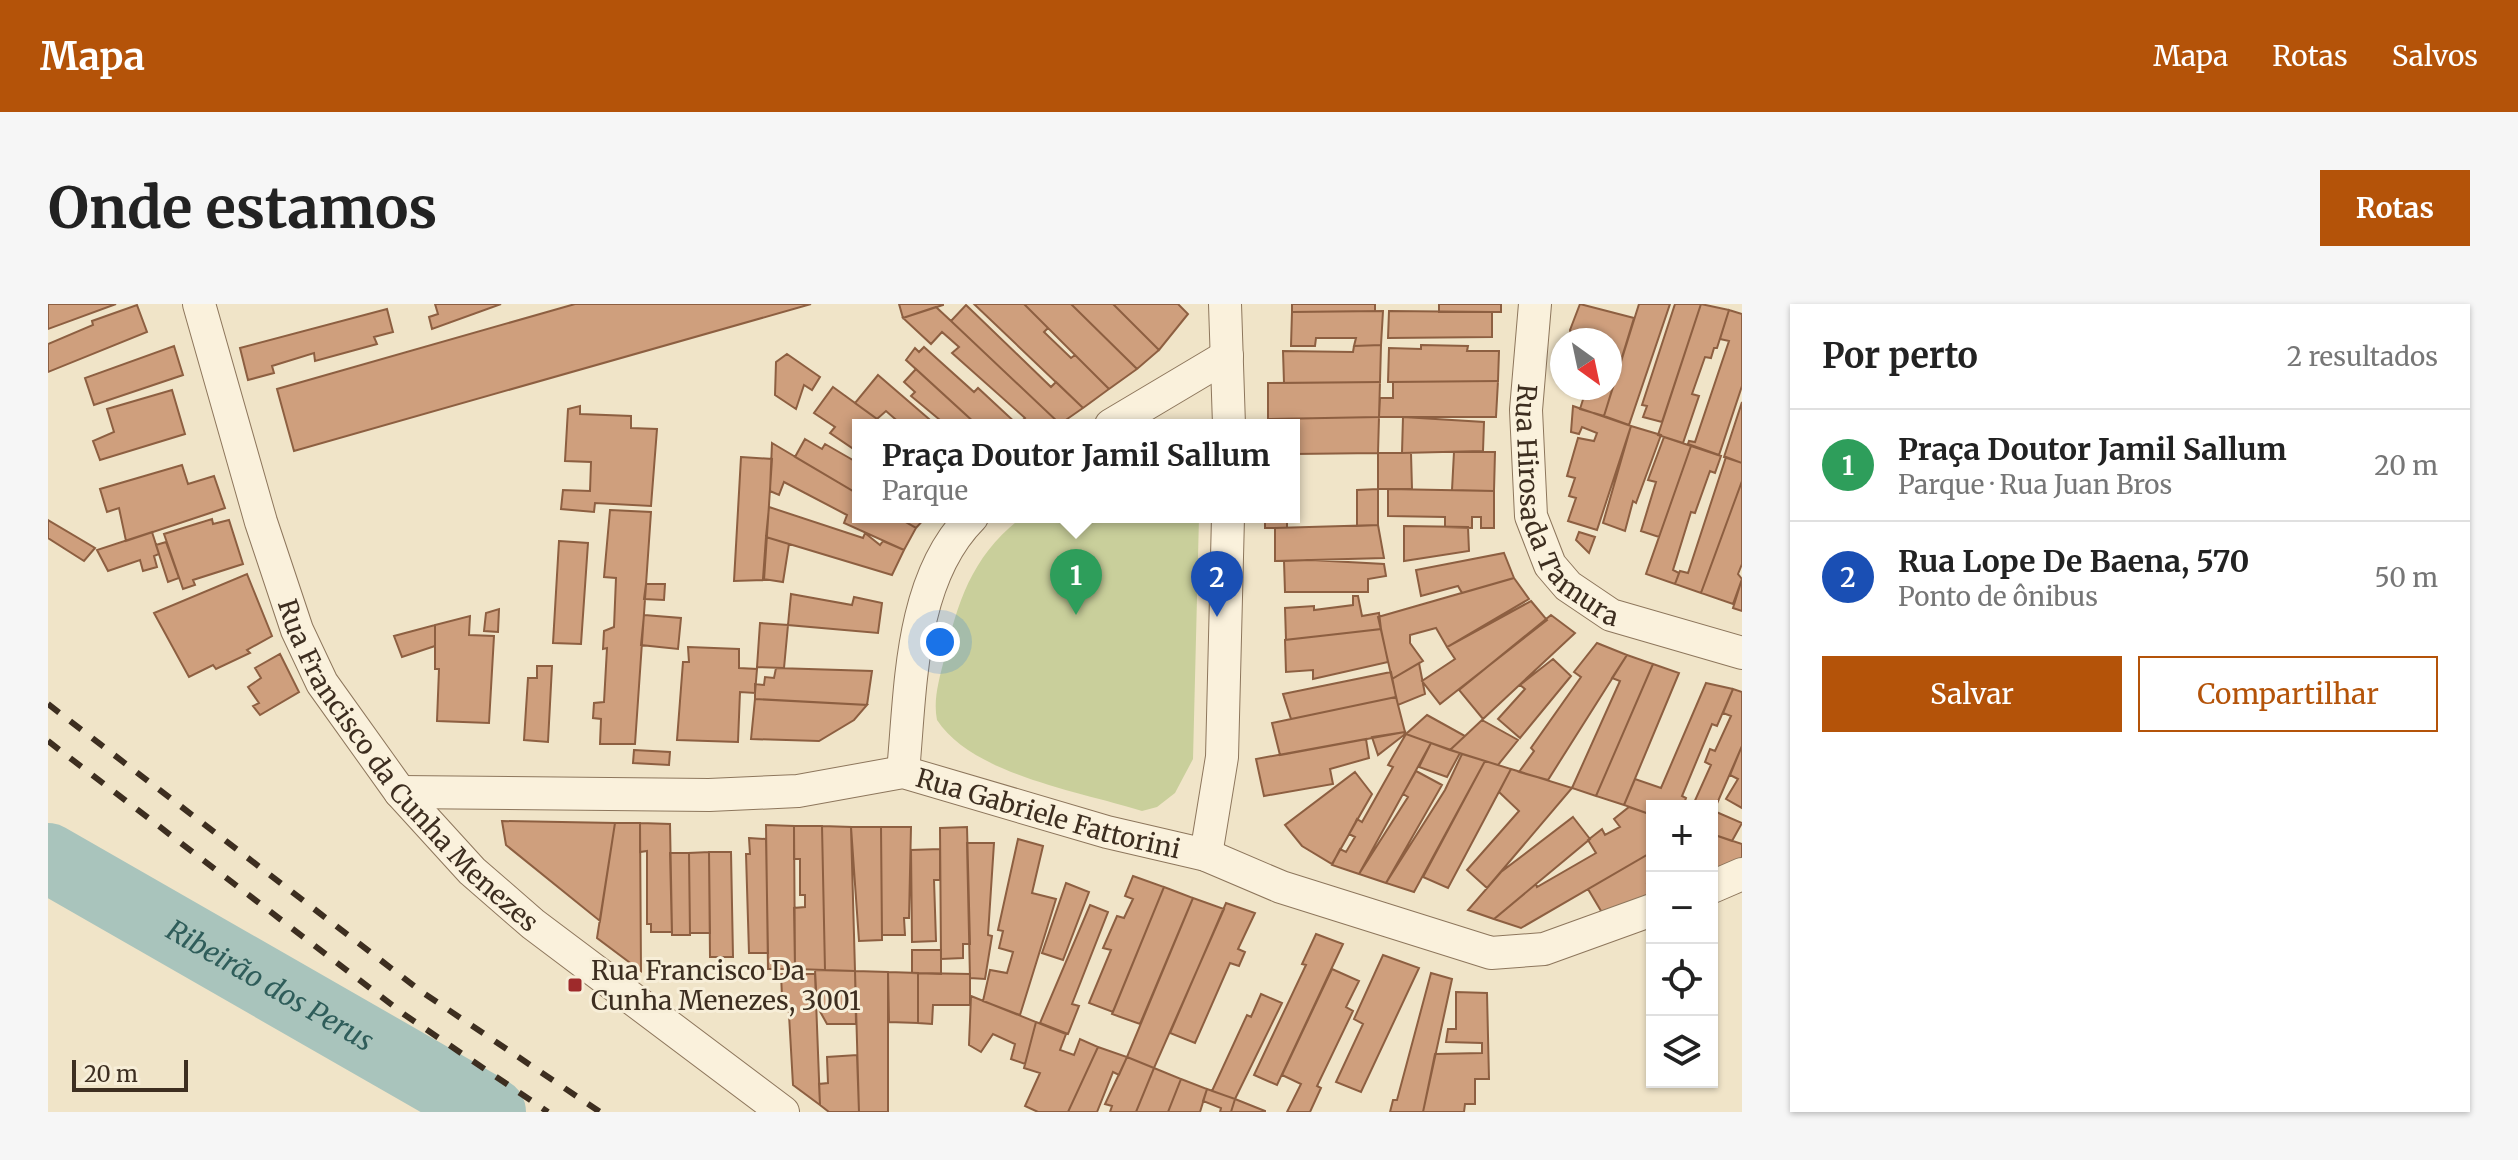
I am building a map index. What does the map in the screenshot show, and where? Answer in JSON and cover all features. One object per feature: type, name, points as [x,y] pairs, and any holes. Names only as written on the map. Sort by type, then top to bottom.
[{"type":"street","name":"Rua Francisco da Cunha Menezes","points":[[199,304],[261,522],[297,630],[322,683],[400,792],[472,871],[533,924],[783,1112]]},
{"type":"street","points":[[1225,304],[1229,419]]},
{"type":"street","name":"Rua Hirosada Tamura","points":[[1535,304],[1526,410],[1531,516],[1550,565],[1568,586],[1611,615],[1742,653]]},
{"type":"street","points":[[1121,419],[1227,356]]},
{"type":"street","points":[[903,772],[923,614],[949,546],[967,523]]},
{"type":"street","points":[[1206,855],[1222,757],[1228,523]]},
{"type":"street","name":"Rua Gabriele Fattorini","points":[[400,792],[709,795],[798,791],[903,772],[1107,832],[1206,855],[1281,887],[1491,953],[1544,949],[1646,912]]},
{"type":"street","points":[[1718,884],[1742,874]]},
{"type":"green space","points":[[1015,523],[1199,523],[1193,759],[1175,793],[1157,807],[1142,811],[1002,768],[954,739],[937,720],[939,682],[962,599],[979,564]]},
{"type":"building","points":[[48,304],[116,304],[48,329]]},
{"type":"building","points":[[435,304],[501,304],[432,329],[429,317],[438,314]]},
{"type":"building","points":[[575,304],[811,304],[294,451],[277,389]]},
{"type":"building","points":[[899,304],[943,304],[943,305],[903,318]]},
{"type":"building","points":[[974,304],[1024,304],[1048,328],[1044,332],[1071,358],[1075,355],[1109,389],[1083,408]]},
{"type":"building","points":[[1024,304],[1071,304],[1137,369],[1109,389]]},
{"type":"building","points":[[1071,304],[1113,304],[1159,350],[1137,369]]},
{"type":"building","points":[[1113,304],[1178,304],[1188,314],[1159,350]]},
{"type":"building","points":[[1292,304],[1375,304],[1375,311],[1292,312]]},
{"type":"building","points":[[1439,304],[1501,304],[1501,312],[1439,312]]},
{"type":"building","points":[[1580,304],[1634,318],[1622,357],[1622,328],[1571,328]]},
{"type":"building","points":[[1639,304],[1670,304],[1629,425],[1604,416],[1609,400],[1622,400],[1622,358]]},
{"type":"building","points":[[1675,304],[1701,304],[1662,422],[1643,417],[1647,406],[1642,405]]},
{"type":"building","points":[[1701,304],[1729,310],[1717,348],[1714,348],[1711,358],[1705,357],[1692,394],[1699,396],[1683,443],[1658,435]]},
{"type":"building","points":[[137,305],[147,332],[48,372],[48,344],[93,325],[92,321]]},
{"type":"building","points":[[966,305],[1051,387],[1056,382],[1083,408],[1067,419],[1055,419],[951,321]]},
{"type":"building","points":[[936,307],[1055,419],[1024,419],[952,353],[959,347],[942,332],[931,344],[903,318]]},
{"type":"building","points":[[387,309],[393,332],[374,337],[377,344],[315,361],[314,353],[272,366],[274,373],[248,380],[240,348]]},
{"type":"building","points":[[1729,310],[1742,314],[1742,386],[1719,455],[1688,444],[1689,441],[1695,442],[1729,341],[1720,339]]},
{"type":"building","points":[[1383,311],[1381,345],[1354,346],[1356,338],[1316,338],[1315,346],[1291,346],[1292,312]]},
{"type":"building","points":[[1389,311],[1492,312],[1492,337],[1388,338]]},
{"type":"building","points":[[1381,345],[1380,382],[1284,383],[1283,351],[1353,352],[1354,346]]},
{"type":"building","points":[[1421,345],[1468,346],[1467,351],[1499,351],[1498,381],[1388,382],[1389,348],[1421,349]]},
{"type":"building","points":[[174,346],[183,375],[94,405],[85,378]]},
{"type":"building","points":[[924,347],[974,392],[978,388],[1012,419],[970,419],[906,360],[915,348],[919,352]]},
{"type":"building","points":[[787,354],[820,377],[812,390],[804,385],[796,409],[775,395],[776,362]]},
{"type":"building","points":[[916,369],[970,419],[939,419],[911,396],[915,392],[904,382]]},
{"type":"building","points":[[878,375],[929,419],[895,419],[886,411],[877,419],[855,403]]},
{"type":"building","points":[[1498,381],[1496,417],[1379,417],[1380,398],[1393,398],[1393,382]]},
{"type":"building","points":[[1380,382],[1379,417],[1268,419],[1268,383]]},
{"type":"building","points":[[833,387],[877,419],[852,419],[852,448],[830,433],[835,427],[814,413]]},
{"type":"building","points":[[172,390],[185,434],[100,460],[93,441],[114,432],[107,409]]},
{"type":"building","points":[[1583,400],[1609,400],[1604,416],[1580,409]]},
{"type":"building","points":[[1742,402],[1742,463],[1724,457]]},
{"type":"building","points":[[580,406],[580,414],[631,416],[631,428],[657,429],[651,506],[595,503],[594,512],[561,509],[563,490],[590,491],[591,462],[565,461],[568,409]]},
{"type":"building","points":[[1573,406],[1631,426],[1597,530],[1568,521],[1576,498],[1569,496],[1575,478],[1567,476],[1578,438],[1594,441],[1597,433],[1582,427],[1579,434],[1571,432]]},
{"type":"building","points":[[1379,417],[1378,453],[1300,454],[1300,419],[1268,419]]},
{"type":"building","points":[[1403,417],[1484,422],[1483,451],[1402,453]]},
{"type":"building","points":[[1631,426],[1661,435],[1636,503],[1633,501],[1625,531],[1603,523]]},
{"type":"building","points":[[1664,437],[1691,446],[1659,537],[1641,531],[1656,482],[1648,480]]},
{"type":"building","points":[[805,439],[822,449],[825,444],[852,460],[852,490],[795,457]]},
{"type":"building","points":[[772,443],[852,490],[852,523],[907,523],[916,528],[904,550],[844,523],[847,515],[784,482],[779,495],[770,491]]},
{"type":"building","points":[[1691,446],[1721,456],[1715,473],[1710,471],[1695,513],[1691,512],[1673,570],[1679,573],[1675,584],[1646,574]]},
{"type":"building","points":[[1454,452],[1495,452],[1494,491],[1452,490]]},
{"type":"building","points":[[1378,453],[1411,453],[1412,489],[1378,489]]},
{"type":"building","points":[[741,457],[772,459],[764,580],[734,581]]},
{"type":"building","points":[[1726,457],[1742,463],[1742,481],[1701,593],[1675,584],[1680,571],[1688,573]]},
{"type":"building","points":[[182,465],[188,484],[214,476],[225,508],[126,541],[119,508],[107,512],[100,489]]},
{"type":"building","points":[[1742,481],[1742,564],[1738,574],[1742,579],[1733,604],[1701,593]]},
{"type":"building","points":[[1378,489],[1378,525],[1357,526],[1357,490]]},
{"type":"building","points":[[1388,489],[1494,491],[1494,528],[1481,528],[1481,517],[1472,517],[1472,528],[1445,527],[1445,517],[1388,516]]},
{"type":"building","points":[[769,507],[863,538],[865,533],[880,545],[883,541],[904,550],[892,575],[766,537]]},
{"type":"building","points":[[610,510],[651,512],[635,744],[600,744],[601,719],[593,718],[594,703],[604,702],[607,648],[603,649],[604,631],[614,627],[616,578],[604,577]]},
{"type":"building","points":[[212,519],[213,524],[229,520],[243,564],[193,580],[195,585],[183,589],[164,534]]},
{"type":"building","points":[[48,520],[95,548],[84,561],[48,538]]},
{"type":"building","points":[[1265,523],[1287,523],[1287,528],[1265,528]]},
{"type":"building","points":[[1378,525],[1384,558],[1275,561],[1275,528]]},
{"type":"building","points":[[1404,526],[1468,527],[1469,551],[1404,561]]},
{"type":"building","points":[[152,532],[159,554],[154,556],[157,567],[143,571],[140,560],[108,571],[97,550]]},
{"type":"building","points":[[1579,532],[1595,537],[1589,553],[1576,540]]},
{"type":"building","points":[[766,537],[789,544],[783,582],[763,579]]},
{"type":"building","points":[[559,541],[588,543],[581,644],[553,643]]},
{"type":"building","points":[[166,542],[179,578],[168,582],[156,545]]},
{"type":"building","points":[[1504,553],[1514,578],[1462,593],[1458,586],[1421,596],[1416,570]]},
{"type":"building","points":[[1284,561],[1384,564],[1386,576],[1368,579],[1368,592],[1285,592]]},
{"type":"building","points":[[247,574],[272,636],[247,650],[250,653],[216,669],[213,665],[189,677],[154,613]]},
{"type":"building","points":[[1514,578],[1529,599],[1447,647],[1436,628],[1410,635],[1410,643],[1423,661],[1392,679],[1378,617]]},
{"type":"building","points":[[1742,579],[1742,611],[1733,608]]},
{"type":"building","points":[[646,584],[665,584],[664,600],[644,599]]},
{"type":"building","points":[[791,594],[852,605],[854,597],[882,603],[878,633],[788,625]]},
{"type":"building","points":[[1353,596],[1358,596],[1362,616],[1379,613],[1381,629],[1286,640],[1285,608],[1314,606],[1314,610],[1353,605]]},
{"type":"building","points":[[1531,601],[1547,620],[1440,704],[1422,681],[1455,659],[1447,647]]},
{"type":"building","points":[[499,609],[498,632],[484,631],[486,613]]},
{"type":"building","points":[[644,615],[681,618],[678,649],[641,645]]},
{"type":"building","points":[[1551,615],[1575,633],[1483,719],[1459,690]]},
{"type":"building","points":[[470,616],[469,635],[494,636],[489,723],[437,721],[439,669],[435,669],[435,625]]},
{"type":"building","points":[[760,623],[788,625],[784,668],[757,667]]},
{"type":"building","points":[[435,625],[435,646],[402,657],[394,636]]},
{"type":"building","points":[[1381,629],[1388,662],[1313,679],[1313,670],[1286,672],[1285,640]]},
{"type":"building","points":[[1597,643],[1627,655],[1548,780],[1519,772],[1534,751],[1531,748],[1581,677],[1574,672]]},
{"type":"building","points":[[688,647],[739,649],[739,668],[757,669],[755,693],[740,692],[738,742],[677,740],[683,662],[689,662]]},
{"type":"building","points":[[280,654],[299,692],[260,715],[253,706],[259,703],[248,687],[261,678],[255,668]]},
{"type":"building","points":[[1627,655],[1653,664],[1596,796],[1572,788],[1620,681],[1612,678]]},
{"type":"building","points":[[1553,659],[1571,676],[1520,738],[1498,719],[1525,689],[1520,685]]},
{"type":"building","points":[[1419,663],[1425,694],[1398,705],[1392,679]]},
{"type":"building","points":[[1653,664],[1679,673],[1624,805],[1596,796]]},
{"type":"building","points":[[537,666],[552,666],[548,742],[524,740],[528,678],[537,678]]},
{"type":"building","points":[[776,668],[872,671],[867,705],[755,699],[755,684],[764,685],[765,677],[774,678]]},
{"type":"building","points":[[1391,672],[1396,697],[1291,719],[1283,694]]},
{"type":"building","points":[[1706,683],[1733,689],[1717,726],[1712,724],[1682,796],[1685,800],[1646,800],[1646,813],[1624,805],[1635,779],[1661,788]]},
{"type":"building","points":[[1733,689],[1742,692],[1742,746],[1718,801],[1695,800],[1711,765],[1705,762],[1710,749],[1715,751],[1731,716],[1723,713]]},
{"type":"building","points":[[1396,697],[1405,732],[1280,755],[1272,723]]},
{"type":"building","points":[[755,699],[867,705],[854,720],[819,741],[751,739]]},
{"type":"building","points":[[1427,715],[1465,736],[1450,750],[1406,734]]},
{"type":"building","points":[[1482,720],[1518,740],[1498,765],[1450,750]]},
{"type":"building","points":[[1405,732],[1404,735],[1378,755],[1372,737]]},
{"type":"building","points":[[1406,734],[1431,743],[1359,874],[1332,865],[1340,849],[1346,852],[1355,837],[1349,834],[1357,819],[1362,822],[1393,767],[1388,765]]},
{"type":"building","points":[[1366,739],[1369,758],[1330,769],[1333,784],[1264,796],[1256,759]]},
{"type":"building","points":[[1431,743],[1460,753],[1447,777],[1419,767]]},
{"type":"building","points":[[1742,746],[1742,808],[1726,799],[1738,779],[1730,775]]},
{"type":"building","points":[[634,750],[670,752],[669,765],[633,763]]},
{"type":"building","points":[[1462,754],[1485,761],[1414,892],[1386,883],[1445,790]]},
{"type":"building","points":[[1485,761],[1511,769],[1448,888],[1423,877]]},
{"type":"building","points":[[1511,769],[1572,788],[1487,888],[1467,870],[1519,811],[1499,792]]},
{"type":"building","points":[[1416,771],[1442,785],[1386,883],[1359,874],[1408,797],[1403,794]]},
{"type":"building","points":[[1355,772],[1372,794],[1332,864],[1302,846],[1285,825]]},
{"type":"building","points":[[1629,807],[1646,813],[1646,855],[1521,928],[1494,919],[1536,884],[1537,887],[1596,853],[1588,840],[1602,829],[1605,835],[1620,827],[1614,819]]},
{"type":"building","points":[[1718,813],[1742,823],[1732,841],[1718,836]]},
{"type":"building","points":[[1573,817],[1590,839],[1494,919],[1468,910],[1501,872]]},
{"type":"building","points":[[502,821],[615,823],[600,921],[506,845]]},
{"type":"building","points":[[615,823],[640,823],[641,971],[597,938]]},
{"type":"building","points":[[640,823],[670,824],[672,932],[651,932],[651,924],[647,924],[647,851],[640,852]]},
{"type":"building","points":[[766,825],[794,826],[795,969],[768,969]]},
{"type":"building","points":[[794,826],[822,826],[825,970],[795,969],[794,908],[805,907],[805,895],[800,895],[800,859],[794,859]]},
{"type":"building","points":[[822,826],[851,827],[855,971],[825,970]]},
{"type":"building","points":[[851,827],[881,827],[882,940],[859,941]]},
{"type":"building","points":[[881,827],[911,827],[909,918],[904,918],[905,935],[882,935]]},
{"type":"building","points":[[967,827],[970,944],[963,944],[963,958],[941,959],[940,828]]},
{"type":"building","points":[[1718,836],[1742,844],[1742,863],[1718,873]]},
{"type":"building","points":[[749,838],[766,839],[768,953],[749,953],[746,854],[750,854]]},
{"type":"building","points":[[1018,839],[1043,846],[1032,893],[1056,899],[1020,1015],[983,1001],[990,970],[1007,973],[1013,952],[999,948],[1003,931],[998,930]]},
{"type":"building","points":[[967,843],[994,843],[988,935],[992,936],[985,979],[970,978]]},
{"type":"building","points":[[940,849],[940,880],[934,880],[936,941],[912,942],[911,850]]},
{"type":"building","points":[[709,852],[710,933],[690,933],[689,853]]},
{"type":"building","points":[[709,852],[731,852],[733,957],[710,957]]},
{"type":"building","points":[[670,853],[689,853],[690,935],[672,935]]},
{"type":"building","points":[[1646,855],[1646,899],[1607,921],[1588,889]]},
{"type":"building","points":[[1133,876],[1164,887],[1113,1012],[1089,1003],[1111,950],[1103,948],[1117,916],[1124,918],[1133,899],[1125,896]]},
{"type":"building","points":[[1066,883],[1089,892],[1063,960],[1042,953]]},
{"type":"building","points":[[1164,887],[1193,898],[1140,1024],[1112,1014]]},
{"type":"building","points":[[1193,898],[1224,909],[1154,1068],[1127,1057]]},
{"type":"building","points":[[1226,903],[1255,913],[1238,949],[1245,952],[1239,966],[1230,963],[1195,1043],[1170,1033]]},
{"type":"building","points":[[1090,905],[1108,912],[1072,1004],[1079,1006],[1068,1034],[1040,1023]]},
{"type":"building","points":[[1316,934],[1343,944],[1277,1085],[1254,1075],[1306,965],[1302,964]]},
{"type":"building","points":[[912,950],[941,950],[941,974],[912,973]]},
{"type":"building","points":[[1383,955],[1419,968],[1361,1092],[1336,1082],[1363,1024],[1354,1019]]},
{"type":"building","points":[[1332,969],[1359,981],[1346,1007],[1353,1011],[1317,1086],[1321,1088],[1310,1112],[1287,1112],[1301,1084],[1282,1075]]},
{"type":"building","points":[[815,970],[855,971],[856,1024],[827,1024],[817,1006]]},
{"type":"building","points":[[855,971],[888,972],[888,1112],[859,1112]]},
{"type":"building","points":[[888,972],[918,973],[918,1023],[889,1022]]},
{"type":"building","points":[[918,973],[970,974],[970,1005],[933,1005],[932,1024],[918,1023]]},
{"type":"building","points":[[1431,973],[1452,979],[1423,1112],[1390,1112],[1393,1100],[1397,1100]]},
{"type":"building","points":[[781,974],[815,974],[820,1105],[793,1085],[788,997],[782,997]]},
{"type":"building","points":[[1456,992],[1487,993],[1489,1079],[1475,1079],[1475,1104],[1465,1104],[1464,1112],[1423,1112],[1435,1054],[1482,1053],[1482,1043],[1446,1042],[1448,1029],[1456,1029]]},
{"type":"building","points":[[1261,994],[1282,1003],[1235,1099],[1212,1091],[1247,1015],[1251,1017]]},
{"type":"building","points":[[971,996],[1036,1022],[1025,1064],[1011,1059],[1015,1044],[993,1034],[981,1052],[969,1045]]},
{"type":"building","points":[[1036,1022],[1066,1034],[1060,1050],[1074,1055],[1080,1039],[1098,1047],[1068,1112],[1038,1112],[1025,1106],[1040,1073],[1024,1068]]},
{"type":"building","points":[[1098,1047],[1127,1057],[1119,1075],[1113,1072],[1097,1112],[1068,1112]]},
{"type":"building","points":[[857,1055],[859,1112],[829,1112],[820,1105],[819,1084],[828,1083],[827,1057]]},
{"type":"building","points":[[1127,1057],[1154,1068],[1136,1112],[1110,1112],[1112,1106],[1105,1104]]},
{"type":"building","points":[[1154,1068],[1181,1079],[1168,1112],[1136,1112]]},
{"type":"building","points":[[1181,1079],[1207,1089],[1200,1112],[1168,1112]]},
{"type":"building","points":[[1207,1089],[1235,1099],[1231,1112],[1220,1112],[1221,1108],[1203,1101]]},
{"type":"building","points":[[1235,1099],[1265,1111],[1265,1112],[1231,1112]]},
{"type":"waterway","name":"Ribeirão dos Perus","points":[[48,858],[491,1112]]},
{"type":"railway","points":[[48,704],[422,992],[600,1112]]},
{"type":"railway","points":[[48,741],[405,1015],[548,1112]]},
{"type":"place","name":"Praça Doutor Jamil Sallum","points":[[1076,615]]},
{"type":"place","name":"Rua Lope De Baena, 570","points":[[1217,617]]},
{"type":"place","name":"Rua Francisco Da Cunha Menezes, 3001","points":[[575,985]]}]
